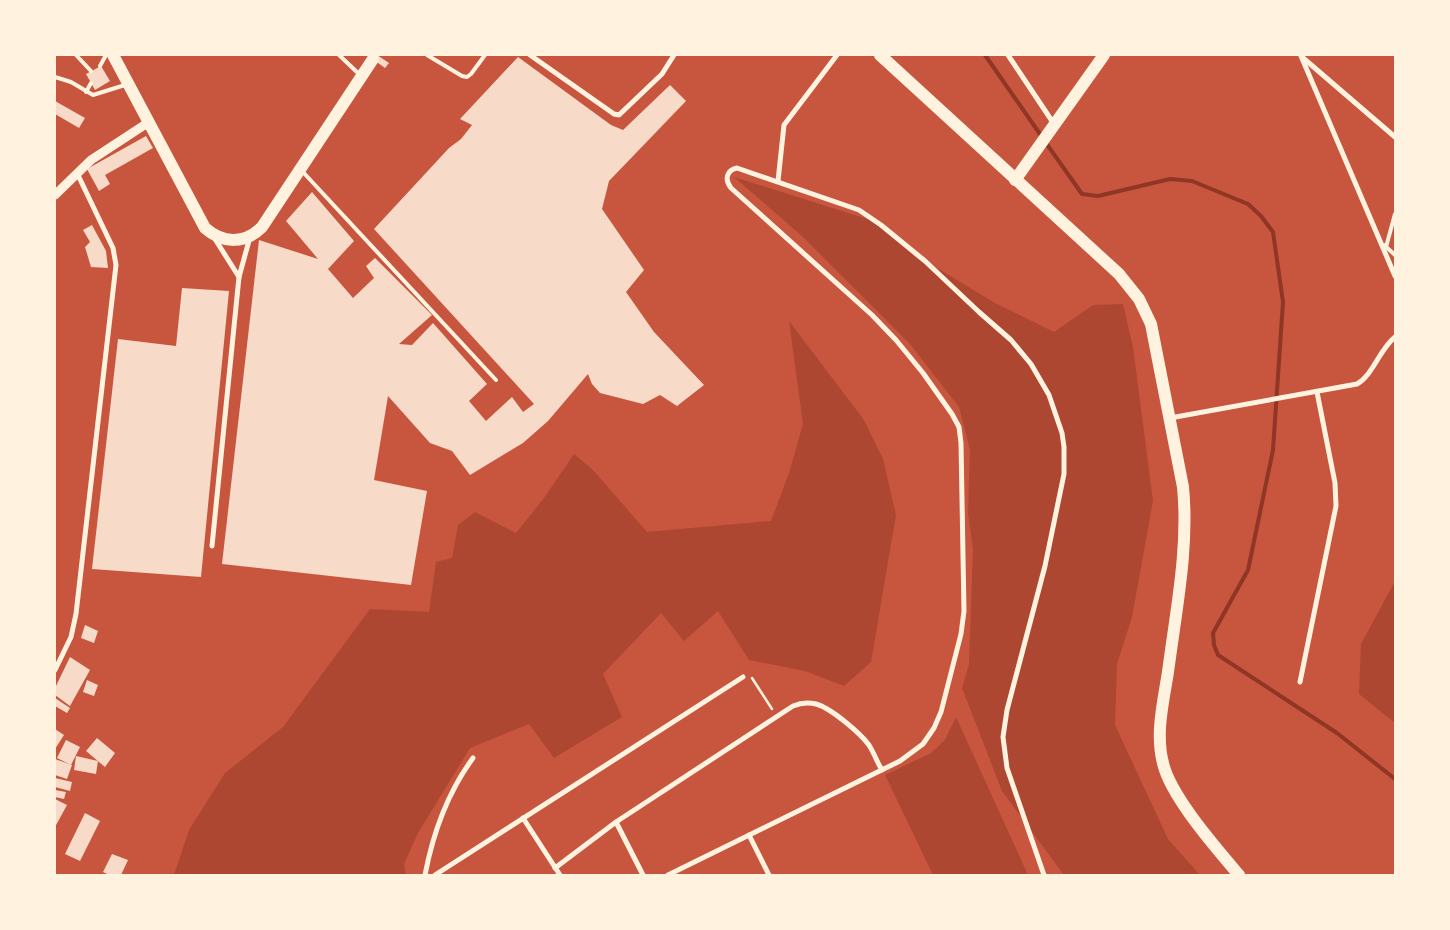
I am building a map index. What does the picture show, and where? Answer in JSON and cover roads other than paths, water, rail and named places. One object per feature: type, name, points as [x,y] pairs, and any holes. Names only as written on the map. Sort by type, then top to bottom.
[{"type":"main road","points":[[113,55],[201,220],[212,234],[228,240],[250,236],[262,227],[373,59]]},
{"type":"main road","points":[[880,55],[1119,274],[1146,311],[1155,338],[1183,486],[1186,525],[1160,725],[1162,757],[1164,769],[1174,791],[1239,875]]},
{"type":"main road","points":[[1015,180],[1104,55]]},
{"type":"street","points":[[530,55],[614,114],[619,115],[662,74],[674,55]]},
{"type":"street","points":[[778,181],[782,134],[786,120],[837,55]]},
{"type":"street","points":[[1008,55],[1053,126]]},
{"type":"street","points":[[1301,55],[1395,137]]},
{"type":"street","points":[[1301,55],[1395,276]]},
{"type":"street","points":[[55,195],[77,173],[104,151],[149,122]]},
{"type":"street","points":[[668,875],[882,770],[916,751],[934,728],[941,712],[961,634],[964,611],[960,435],[956,420],[923,373],[872,315],[731,188],[727,178],[731,170],[737,168],[860,210],[902,241],[1011,340],[1036,371],[1049,395],[1056,414],[1064,447],[1065,460],[1045,566],[1005,717],[1003,737],[1007,768],[1044,875]]},
{"type":"street","points":[[55,670],[71,637],[76,614],[116,264],[110,240],[77,173]]},
{"type":"street","points":[[212,234],[239,277]]},
{"type":"street","points":[[212,546],[239,277],[250,236]]},
{"type":"street","points":[[1170,418],[1353,385],[1366,377],[1382,350],[1395,337]]},
{"type":"street","points":[[1300,682],[1336,506],[1335,483],[1317,392]]},
{"type":"street","points":[[435,875],[743,677]]},
{"type":"street","points":[[555,868],[616,822],[777,716],[800,704],[816,704],[823,707],[859,733],[869,746],[882,770]]},
{"type":"street","points":[[424,875],[436,832],[446,806],[456,784],[473,758]]},
{"type":"street","points":[[523,818],[560,875]]},
{"type":"street","points":[[616,822],[643,875]]},
{"type":"street","points":[[749,835],[769,875]]},
{"type":"lane","points":[[76,55],[91,71]]},
{"type":"lane","points":[[100,66],[106,55]]},
{"type":"lane","points":[[339,55],[362,77]]},
{"type":"lane","points":[[426,55],[467,77],[472,74],[485,55]]},
{"type":"lane","points":[[55,77],[70,82],[86,92],[97,95],[122,85],[129,85]]},
{"type":"lane","points":[[86,92],[91,83]]},
{"type":"lane","points":[[300,169],[496,380]]},
{"type":"lane","points":[[1386,246],[1395,214]]},
{"type":"lane","points":[[1379,240],[1395,255]]},
{"type":"waterway","points":[[985,55],[1042,137]]},
{"type":"waterway","points":[[1046,143],[1082,194],[1098,196],[1170,179],[1192,181],[1248,204],[1261,216],[1273,232],[1283,302],[1273,450],[1248,570],[1213,633],[1214,645],[1218,655],[1337,733],[1395,779]]}]
